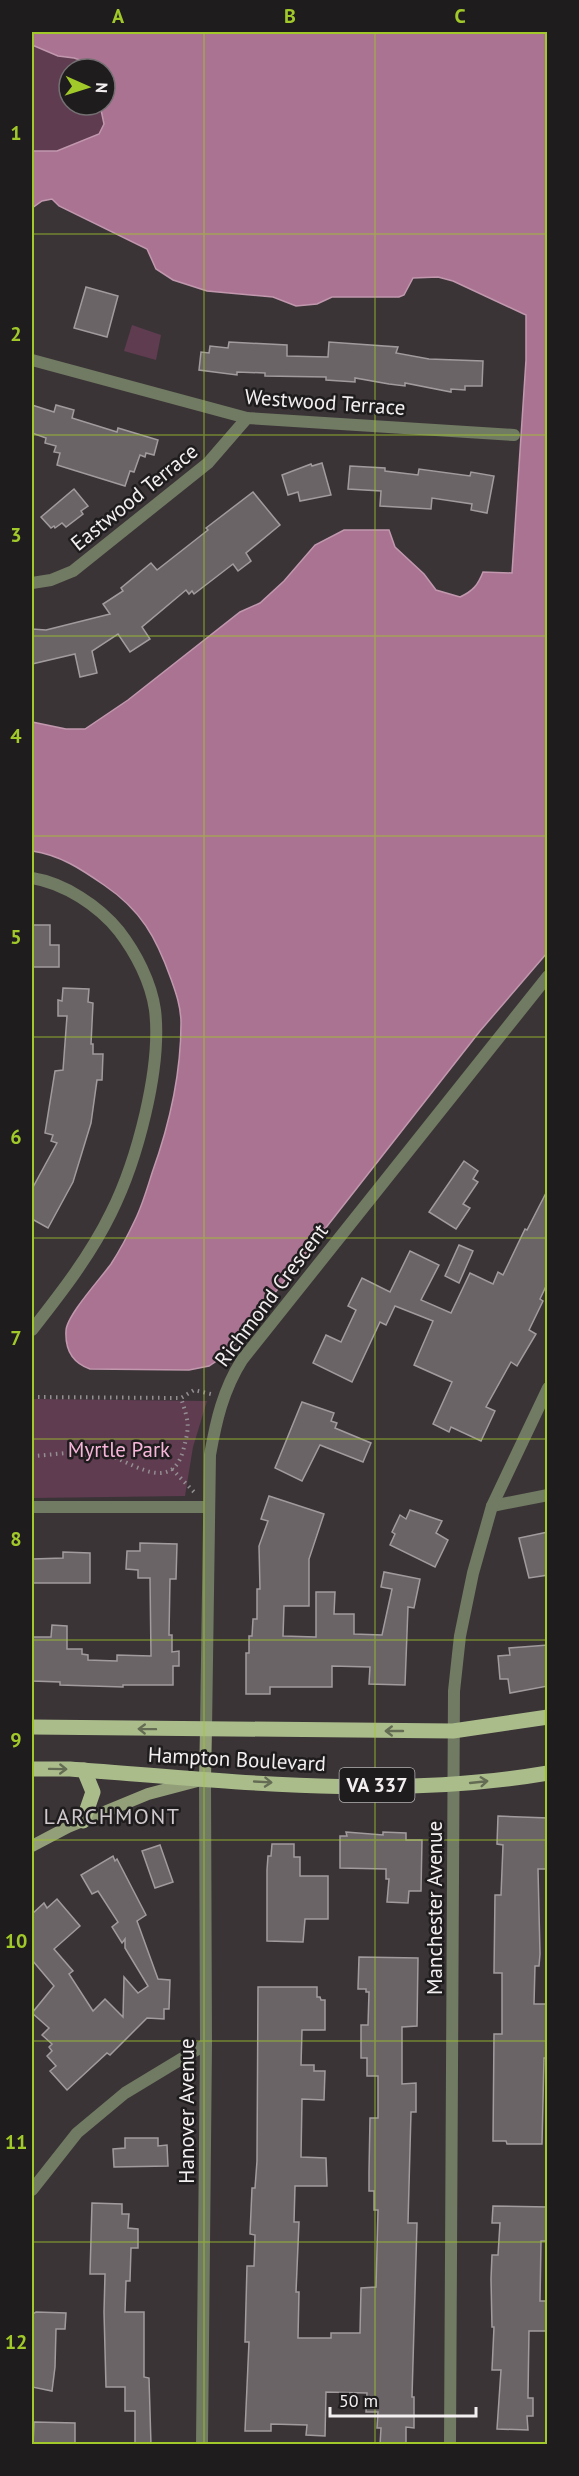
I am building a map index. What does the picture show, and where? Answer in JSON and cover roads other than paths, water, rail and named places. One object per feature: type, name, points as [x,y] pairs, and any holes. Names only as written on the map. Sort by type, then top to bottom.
[{"type":"main road","name":"Hampton Boulevard","points":[[32,1727],[453,1731],[548,1717]]},
{"type":"main road","name":"Richmond Crescent","points":[[205,1779],[206,1729]]},
{"type":"main road","name":"Hampton Boulevard","points":[[32,1769],[84,1770],[331,1786],[454,1785],[548,1773]]},
{"type":"main road","points":[[83,1821],[93,1792],[84,1770]]},
{"type":"main road","points":[[32,1846],[83,1821],[148,1794],[205,1779]]},
{"type":"street","name":"Westwood Terrace","points":[[32,360],[247,418],[514,435]]},
{"type":"street","name":"Eastwood Terrace","points":[[32,583],[51,580],[73,572],[208,464],[247,418]]},
{"type":"street","points":[[32,878],[45,880],[77,895],[109,918],[130,946],[146,979],[154,1009],[156,1039],[152,1078],[143,1121],[129,1170],[112,1212],[90,1252],[32,1330]]},
{"type":"street","name":"Richmond Crescent","points":[[206,1729],[210,1455],[228,1383],[242,1360],[548,976]]},
{"type":"street","name":"Manchester Avenue","points":[[450,2445],[454,1691],[460,1636],[472,1573],[492,1506],[548,1388]]},
{"type":"street","points":[[492,1506],[548,1495]]},
{"type":"street","points":[[32,1507],[208,1507]]},
{"type":"street","name":"Hanover Avenue","points":[[202,2445],[206,2044],[205,1779]]},
{"type":"street","points":[[32,2190],[77,2133],[125,2093],[206,2044]]},
{"type":"district","name":"LARCHMONT","points":[[112,1816]]},
{"type":"park label","name":"Myrtle Park","points":[[119,1449]]}]
